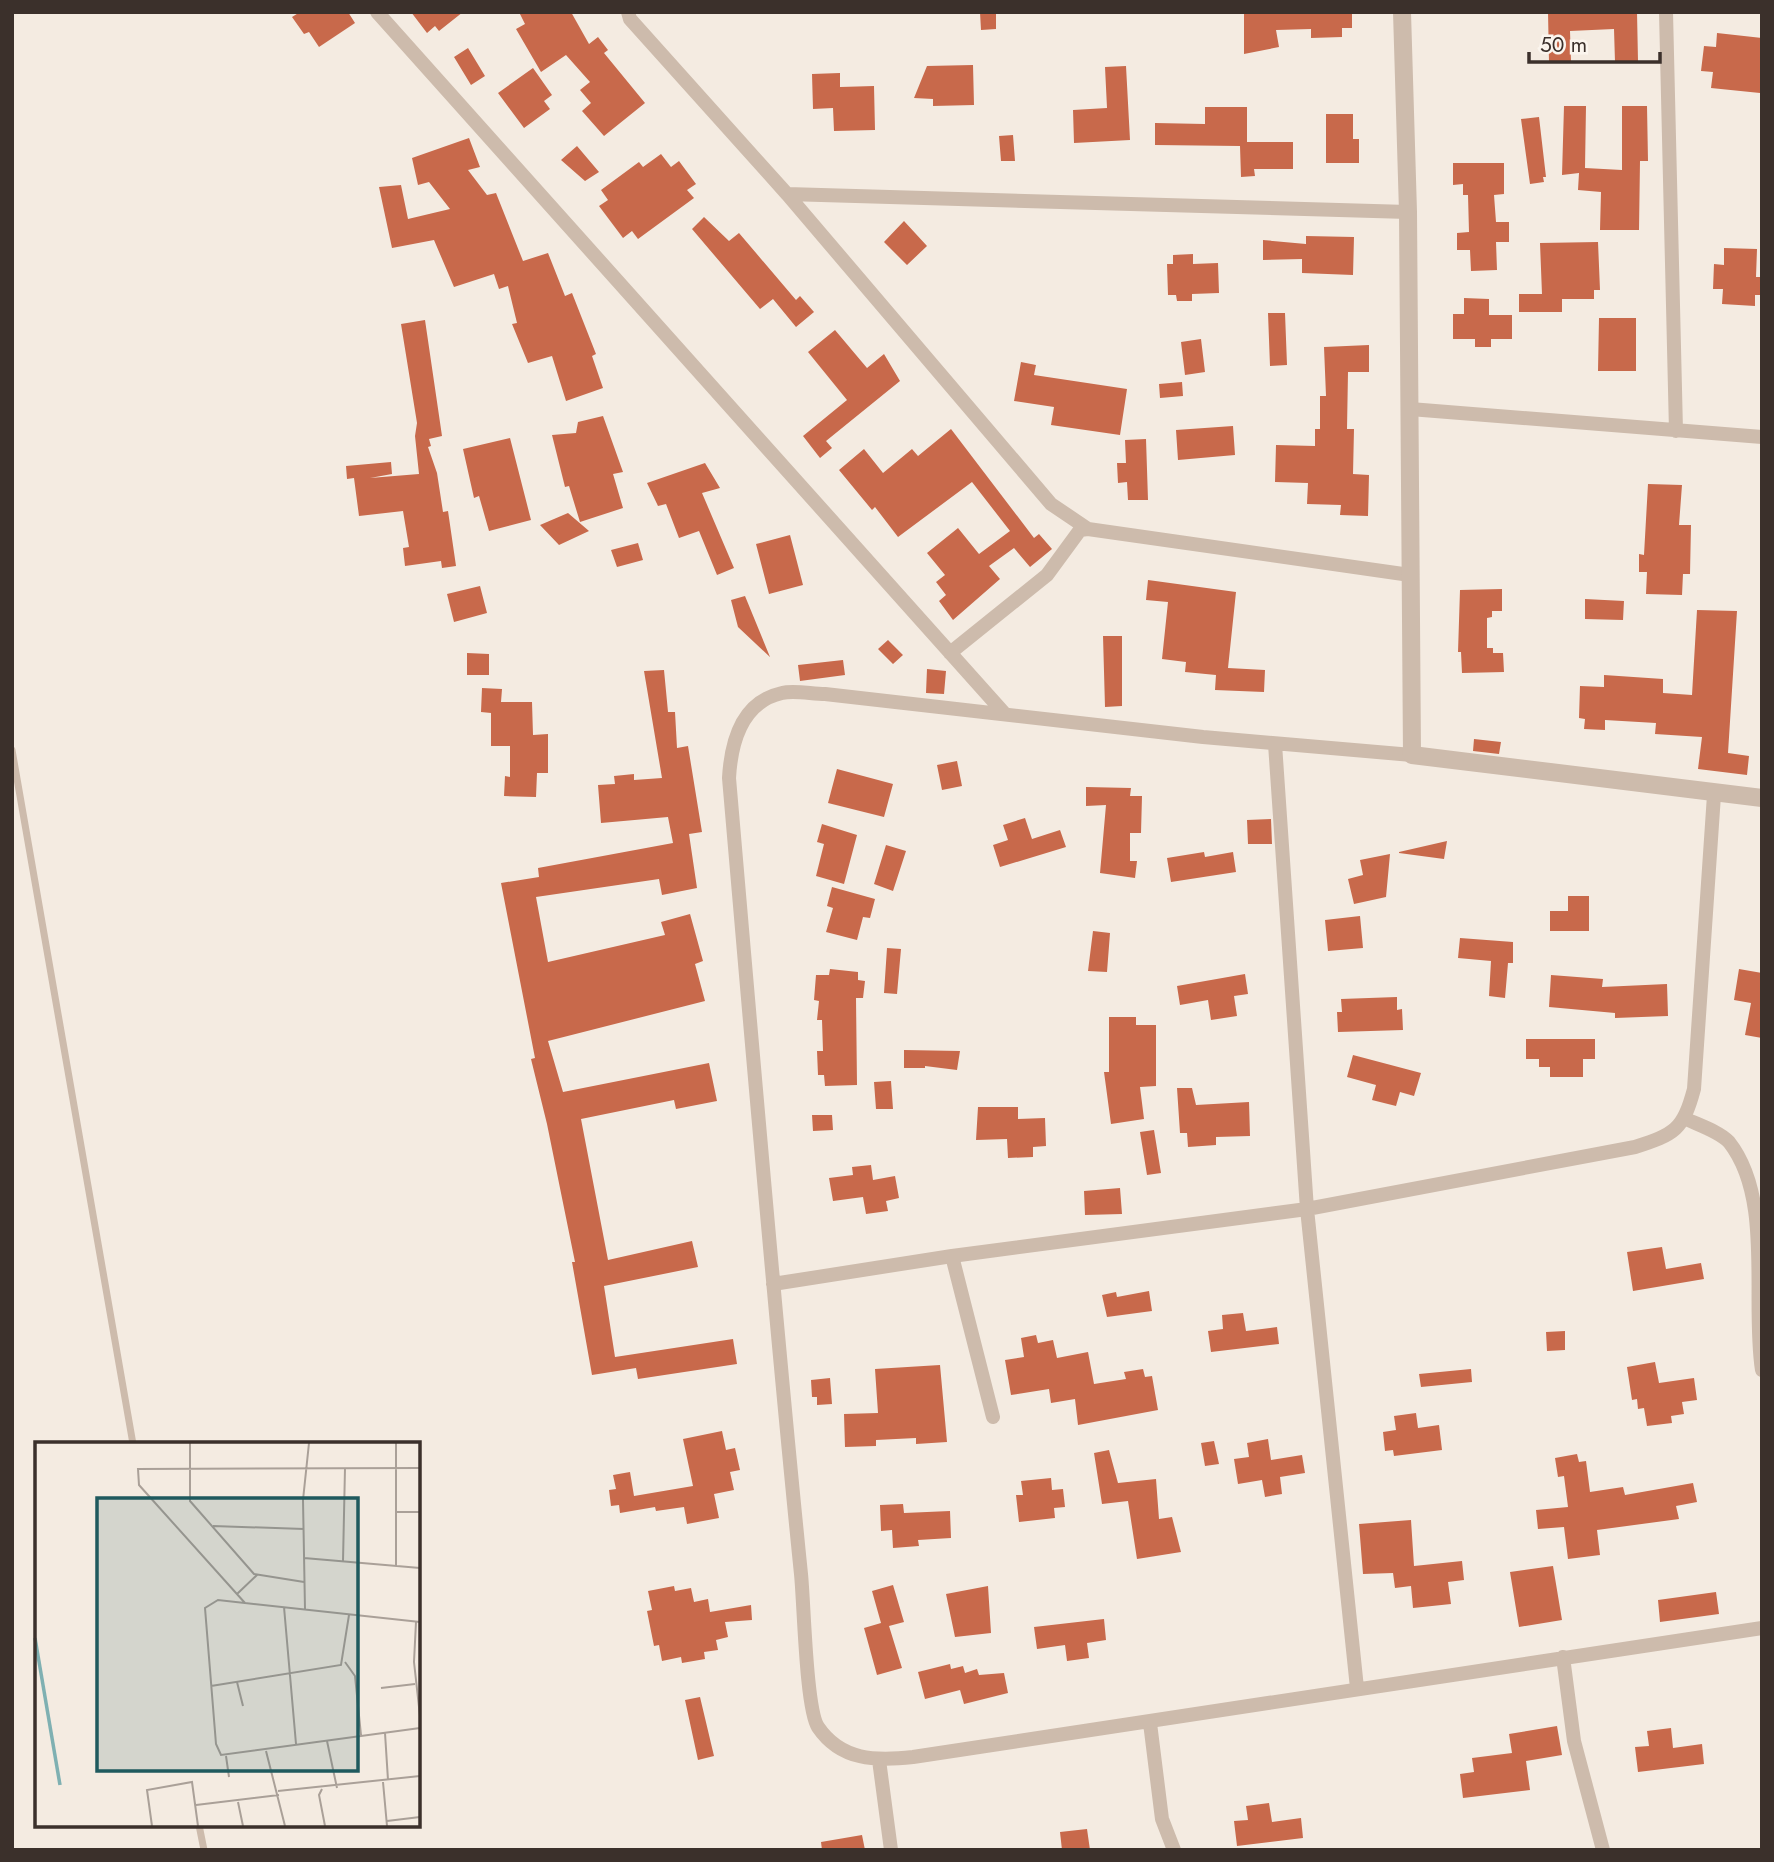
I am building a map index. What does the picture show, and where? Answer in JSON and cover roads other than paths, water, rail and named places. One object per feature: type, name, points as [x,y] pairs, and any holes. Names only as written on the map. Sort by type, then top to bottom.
[{"type":"street","points":[[377,12],[1004,713]]},
{"type":"street","points":[[628,12],[660,55],[787,194],[1051,504],[1088,528]]},
{"type":"street","points":[[1402,12],[1408,212],[1412,755]]},
{"type":"street","points":[[1666,12],[1676,431]]},
{"type":"street","points":[[787,194],[1408,212]]},
{"type":"street","points":[[1410,409],[1762,437]]},
{"type":"street","points":[[950,653],[1047,575],[1080,530],[1088,528],[1410,575]]},
{"type":"street","points":[[1762,799],[1412,755],[1275,744],[825,694],[782,693],[753,708],[742,721],[730,748],[730,792],[809,1679],[817,1726],[844,1753],[879,1760],[1150,1723],[1357,1688],[1762,1628]]},
{"type":"street","points":[[1275,744],[1307,1209],[1357,1688]]},
{"type":"street","points":[[773,1284],[952,1256],[1307,1209],[1635,1147],[1664,1138],[1686,1119],[1694,1089],[1714,795]]},
{"type":"street","points":[[1686,1119],[1727,1140],[1746,1169],[1757,1216],[1762,1370]]},
{"type":"street","points":[[952,1256],[993,1417]]},
{"type":"street","points":[[1563,1657],[1574,1741],[1603,1850]]},
{"type":"street","points":[[1150,1723],[1162,1819],[1174,1850]]},
{"type":"street","points":[[879,1760],[891,1850]]},
{"type":"lane","points":[[12,750],[133,1442]]},
{"type":"lane","points":[[200,1827],[204,1850]]}]
